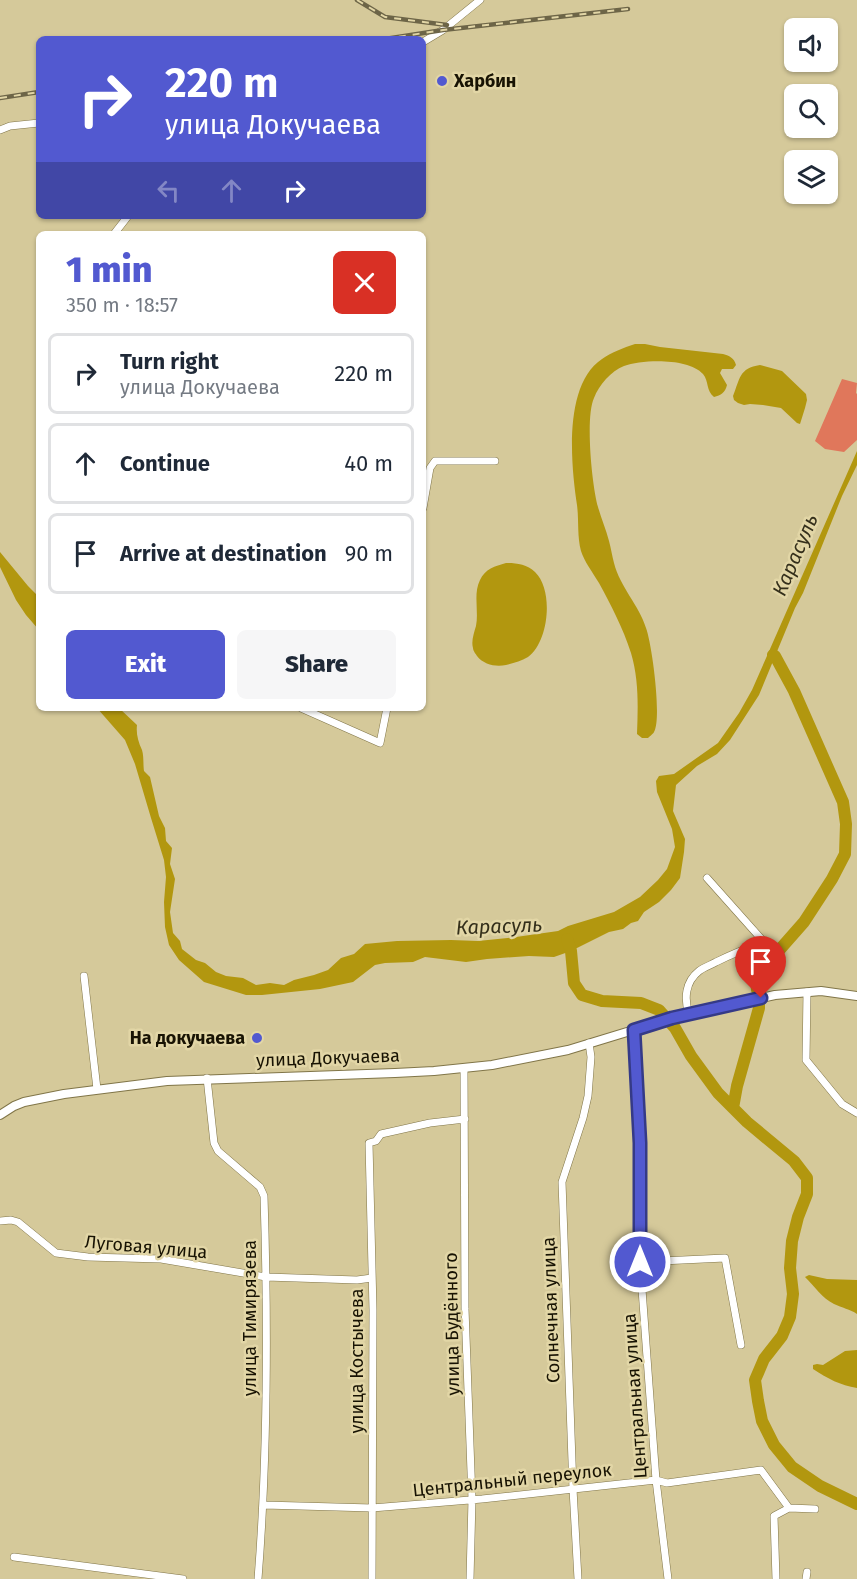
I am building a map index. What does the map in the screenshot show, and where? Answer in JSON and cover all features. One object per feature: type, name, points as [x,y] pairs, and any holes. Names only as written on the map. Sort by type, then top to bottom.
[{"type":"main road","name":"улица Докучаева","points":[[0,1115],[24,1102],[97,1089],[167,1081],[395,1073],[464,1068],[517,1060],[589,1043],[672,1018],[775,995],[831,992],[857,996]]},
{"type":"street","points":[[426,40],[443,30],[480,0]]},
{"type":"street","points":[[0,130],[10,126],[36,123]]},
{"type":"street","points":[[116,231],[126,219]]},
{"type":"street","points":[[426,491],[430,468],[435,461],[495,461]]},
{"type":"street","points":[[308,711],[380,744],[386,711]]},
{"type":"street","points":[[689,1014],[685,1004],[685,992],[698,971],[737,951],[764,942],[707,878]]},
{"type":"street","points":[[84,976],[97,1089]]},
{"type":"street","points":[[807,992],[806,1060],[842,1104],[857,1113]]},
{"type":"street","name":"Центральная улица","points":[[634,1030],[640,1143],[640,1262],[656,1480],[668,1579]]},
{"type":"street","name":"Солнечная улица","points":[[578,1579],[562,1182],[588,1096],[591,1057],[589,1043]]},
{"type":"street","name":"улица Будённого","points":[[464,1068],[465,1309],[472,1499],[470,1579]]},
{"type":"street","name":"улица Тимирязева","points":[[207,1078],[214,1143],[218,1151],[260,1187],[264,1196],[266,1276],[264,1505],[258,1579]]},
{"type":"street","name":"улица Костычева","points":[[372,1579],[372,1278],[369,1143],[376,1141],[381,1134],[430,1123],[465,1119]]},
{"type":"street","name":"Луговая улица","points":[[0,1221],[18,1222],[56,1253],[88,1257],[161,1259],[266,1276],[357,1280],[372,1278]]},
{"type":"street","points":[[640,1262],[724,1258],[741,1345]]},
{"type":"street","name":"Центральный переулок","points":[[264,1505],[372,1508],[656,1480],[667,1483],[761,1470],[789,1508]]},
{"type":"street","points":[[776,1579],[774,1516],[789,1508],[816,1509]]},
{"type":"street","points":[[14,1557],[183,1579]]},
{"type":"shaded area","points":[[635,344],[723,354],[731,358],[736,365],[733,369],[722,369],[720,373],[727,385],[722,393],[714,397],[703,374],[687,365],[654,361],[624,366],[602,383],[591,407],[590,452],[598,507],[617,572],[643,620],[651,649],[657,713],[654,732],[648,738],[642,738],[637,734],[637,683],[628,644],[612,608],[581,551],[572,448],[575,406],[589,371],[602,359]]},
{"type":"shaded area","points":[[760,365],[782,371],[806,394],[807,400],[800,424],[781,408],[744,405],[734,400],[733,396],[741,375],[753,366]]},
{"type":"shaded area","points":[[842,379],[857,383],[857,440],[844,452],[825,449],[815,441]]},
{"type":"shaded area","points":[[857,451],[857,465],[759,695],[730,740],[717,754],[697,766],[676,785],[673,811],[685,839],[684,852],[680,878],[659,902],[644,912],[638,921],[623,929],[609,932],[554,957],[529,956],[466,962],[425,957],[413,962],[375,965],[353,982],[320,989],[262,995],[246,995],[204,982],[179,960],[169,945],[165,927],[164,860],[135,764],[125,740],[100,711],[122,711],[137,725],[144,771],[150,777],[159,816],[165,828],[166,841],[172,848],[170,864],[175,879],[170,912],[173,933],[180,941],[182,949],[196,960],[226,976],[243,978],[256,985],[270,983],[284,985],[328,970],[341,958],[354,954],[365,944],[397,941],[478,941],[558,931],[614,912],[640,897],[667,869],[675,847],[672,829],[657,792],[656,781],[659,776],[674,774],[718,743],[752,690]]},
{"type":"shaded area","points":[[0,552],[36,594],[36,627],[16,600],[0,567]]},
{"type":"shaded area","points":[[506,563],[525,566],[535,572],[545,591],[546,616],[541,640],[528,657],[506,665],[494,665],[480,659],[473,649],[477,620],[477,591],[485,573]]},
{"type":"shaded area","points":[[809,1275],[827,1279],[857,1280],[857,1314],[826,1299],[805,1277]]},
{"type":"shaded area","points":[[857,1350],[857,1388],[834,1381],[813,1369],[813,1365],[823,1365],[845,1351]]},
{"type":"waterway","points":[[757,990],[756,979],[804,922],[845,854],[846,824],[843,802],[794,691],[773,655]]},
{"type":"waterway","points":[[567,939],[571,951],[574,983],[582,995],[602,1001],[641,1003],[659,1010],[675,1028],[691,1056],[718,1093],[747,1122],[794,1161],[807,1178],[807,1194],[792,1241],[790,1268],[793,1294],[790,1317],[782,1336],[764,1359],[755,1380],[758,1401],[762,1421],[774,1445],[792,1467],[820,1486],[857,1504]]},
{"type":"waterway","points":[[733,1108],[759,1003]]},
{"type":"railway","points":[[357,0],[385,17],[447,25]]},
{"type":"railway","points":[[404,36],[628,9]]},
{"type":"railway","points":[[0,98],[36,92]]},
{"type":"place","name":"Харбин","points":[[442,81]]},
{"type":"place","name":"На докучаева","points":[[257,1038]]},
{"type":"route","points":[[640,1262],[640,1143],[634,1030],[672,1018],[761,998]]},
{"type":"water label","name":"Карасуль","points":[[795,555]]},
{"type":"water label","name":"Карасуль","points":[[499,926]]}]
